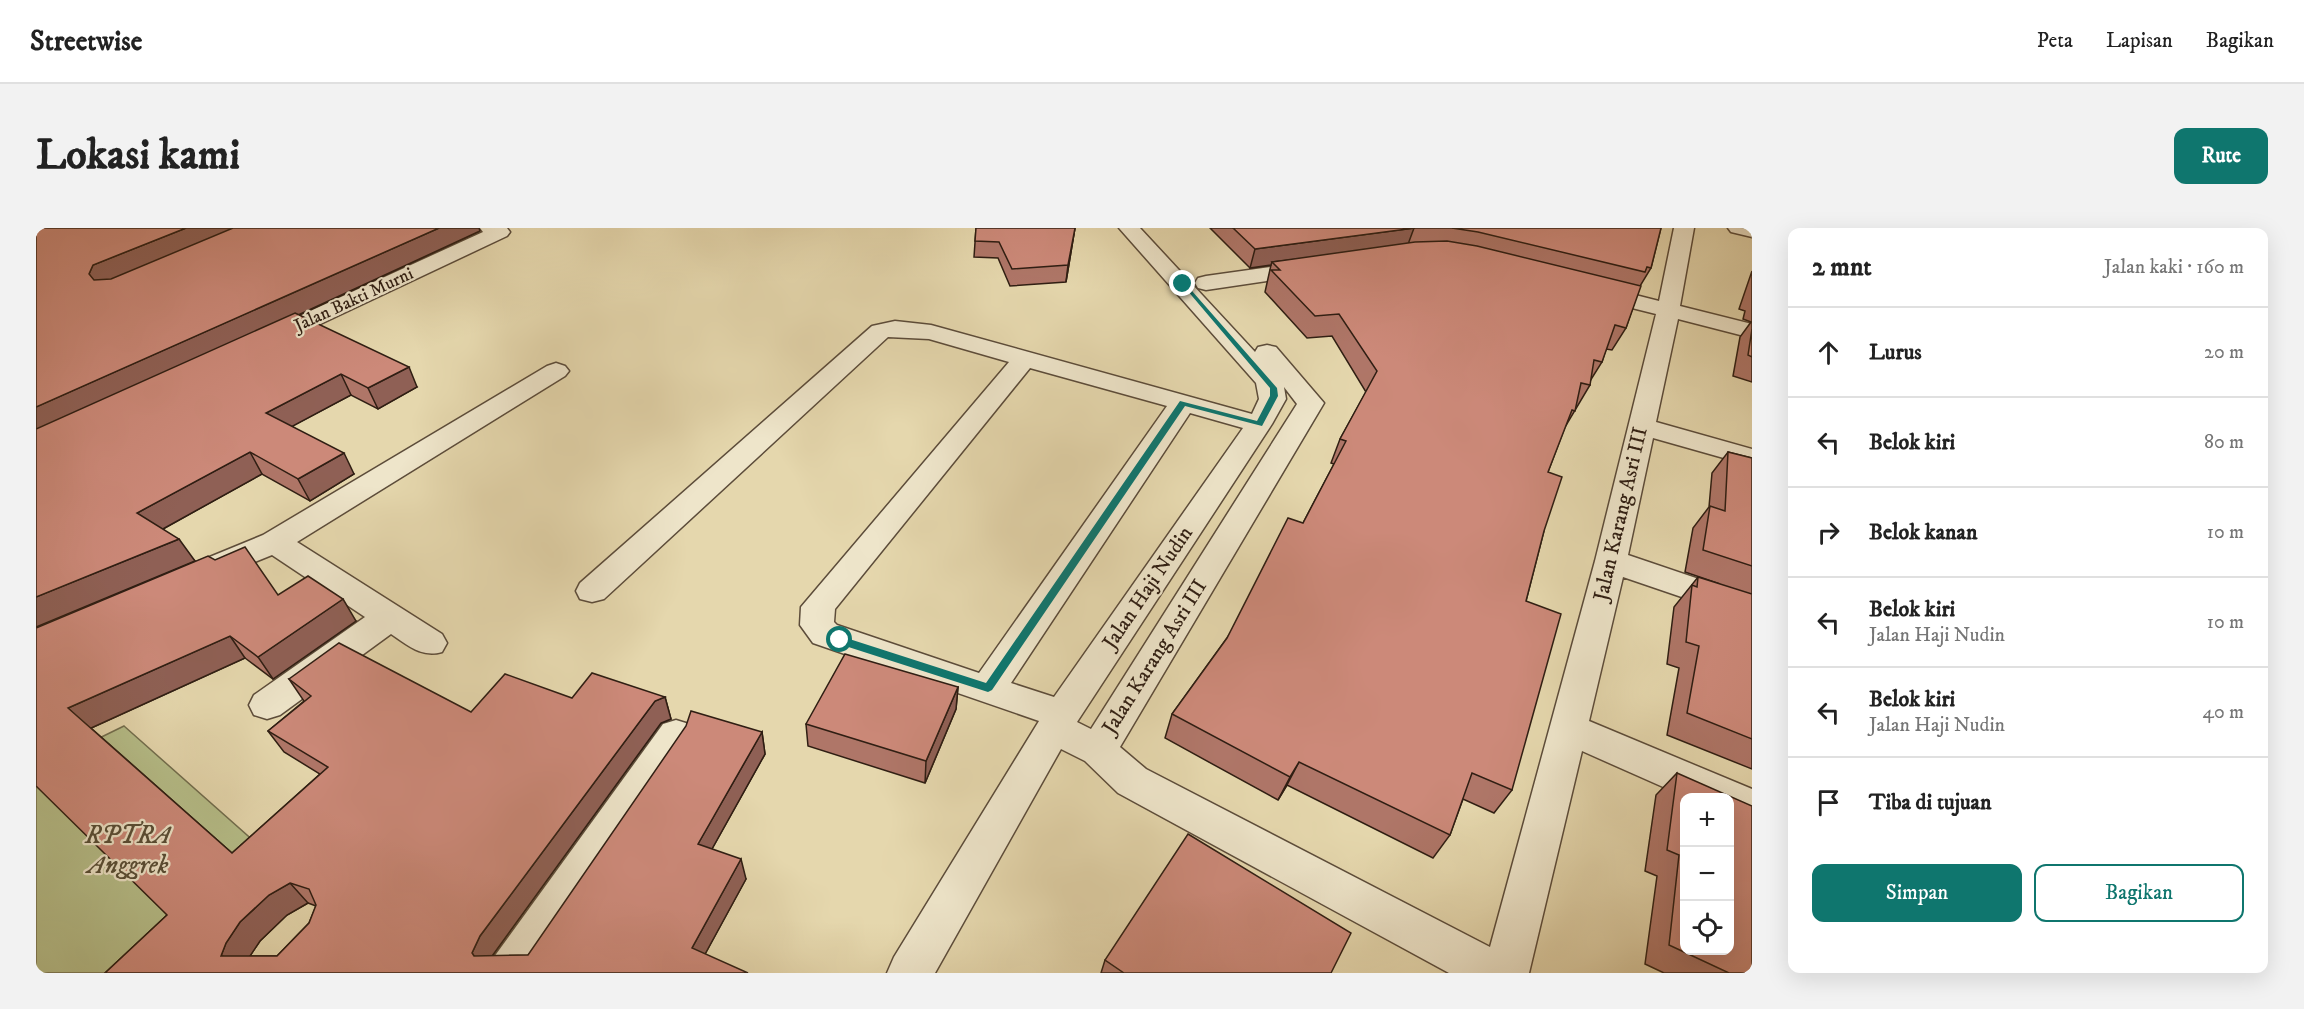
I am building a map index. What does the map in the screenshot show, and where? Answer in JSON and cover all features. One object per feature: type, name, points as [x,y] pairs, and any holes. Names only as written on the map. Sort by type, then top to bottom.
[{"type":"street","name":"Jalan Haji Nudin","points":[[910,973],[1058,721],[1259,424],[1274,396],[1273,388],[1183,284],[1129,228]]},
{"type":"street","name":"Jalan Karang Asri III","points":[[1160,228],[1311,403],[1098,750],[1132,781],[1494,973]]},
{"type":"street","name":"Jalan Karang Asri III","points":[[1506,973],[1611,561],[1668,311],[1684,228]]},
{"type":"street","points":[[1738,228],[1752,231]]},
{"type":"street","name":"Jalan Bakti Murni","points":[[254,346],[499,229]]},
{"type":"street","points":[[1206,283],[1332,265]]},
{"type":"street","points":[[1568,285],[1752,331]]},
{"type":"street","points":[[591,591],[880,331],[896,328],[931,332],[1259,424]]},
{"type":"street","points":[[1025,358],[818,607],[817,624],[825,634],[988,688],[1058,721],[1098,750]]},
{"type":"street","points":[[178,583],[274,542],[556,371]]},
{"type":"street","points":[[988,688],[1183,403]]},
{"type":"street","points":[[1642,426],[1752,459]]},
{"type":"street","points":[[274,542],[430,643]]},
{"type":"street","points":[[1611,561],[1752,609]]},
{"type":"street","points":[[267,705],[390,617]]},
{"type":"street","points":[[1569,729],[1752,807]]},
{"type":"street","points":[[510,973],[676,735]]},
{"type":"green space","name":"RPTRA Anggrek","points":[[124,726],[265,851],[127,973],[36,973],[36,769]]},
{"type":"building","points":[[41,228],[186,228],[93,265],[89,274],[94,280],[111,279],[233,228],[439,228],[36,407],[36,230]]},
{"type":"building","points":[[976,228],[1075,228],[1068,265],[1012,269],[999,242],[975,241]]},
{"type":"building","points":[[1233,228],[1415,228],[1255,249]]},
{"type":"building","points":[[1452,228],[1661,228],[1651,268],[1647,267],[1645,272],[1478,232]]},
{"type":"building","points":[[1447,241],[1477,246],[1641,286],[1626,328],[1615,325],[1602,362],[1594,360],[1590,385],[1581,383],[1575,411],[1572,410],[1548,472],[1562,477],[1544,531],[1526,601],[1561,614],[1512,790],[1472,773],[1450,835],[1299,762],[1290,777],[1172,714],[1227,638],[1288,518],[1303,523],[1346,441],[1340,439],[1377,371],[1339,314],[1315,316],[1271,270],[1280,270],[1272,262],[1415,242]]},
{"type":"building","points":[[295,313],[409,367],[368,388],[341,374],[266,413],[344,453],[298,479],[250,452],[137,513],[179,539],[36,597],[36,429]]},
{"type":"building","points":[[1752,329],[1752,357],[1748,355]]},
{"type":"building","points":[[1728,452],[1752,458],[1752,566],[1703,550],[1710,506],[1725,511]]},
{"type":"building","points":[[245,547],[278,595],[308,576],[343,599],[258,657],[230,636],[68,708],[232,853],[328,767],[268,731],[311,696],[289,679],[339,643],[471,712],[505,674],[572,698],[592,673],[665,697],[655,701],[480,936],[472,953],[474,956],[528,955],[686,726],[691,711],[762,732],[698,844],[741,859],[692,948],[748,973],[105,973],[167,915],[36,786],[36,628],[208,556],[215,560]],"holes":[[[290,883],[309,889],[316,905],[309,923],[277,956],[221,956],[226,943],[240,922],[269,895]]]},
{"type":"building","points":[[1698,577],[1752,594],[1752,739],[1687,713],[1699,646],[1686,642],[1692,585],[1697,587]]},
{"type":"building","points":[[845,654],[958,687],[926,761],[806,724]]},
{"type":"building","points":[[1677,773],[1722,793],[1680,793],[1680,950],[1669,945],[1679,855],[1667,850]]},
{"type":"building","points":[[1734,798],[1752,806],[1752,973],[1729,973],[1690,955],[1734,955]]},
{"type":"building","points":[[1188,834],[1351,933],[1331,973],[1124,973],[1105,960]]},
{"type":"route","points":[[840,640],[988,688],[1183,403],[1259,424],[1274,396],[1273,388],[1183,284]]}]
